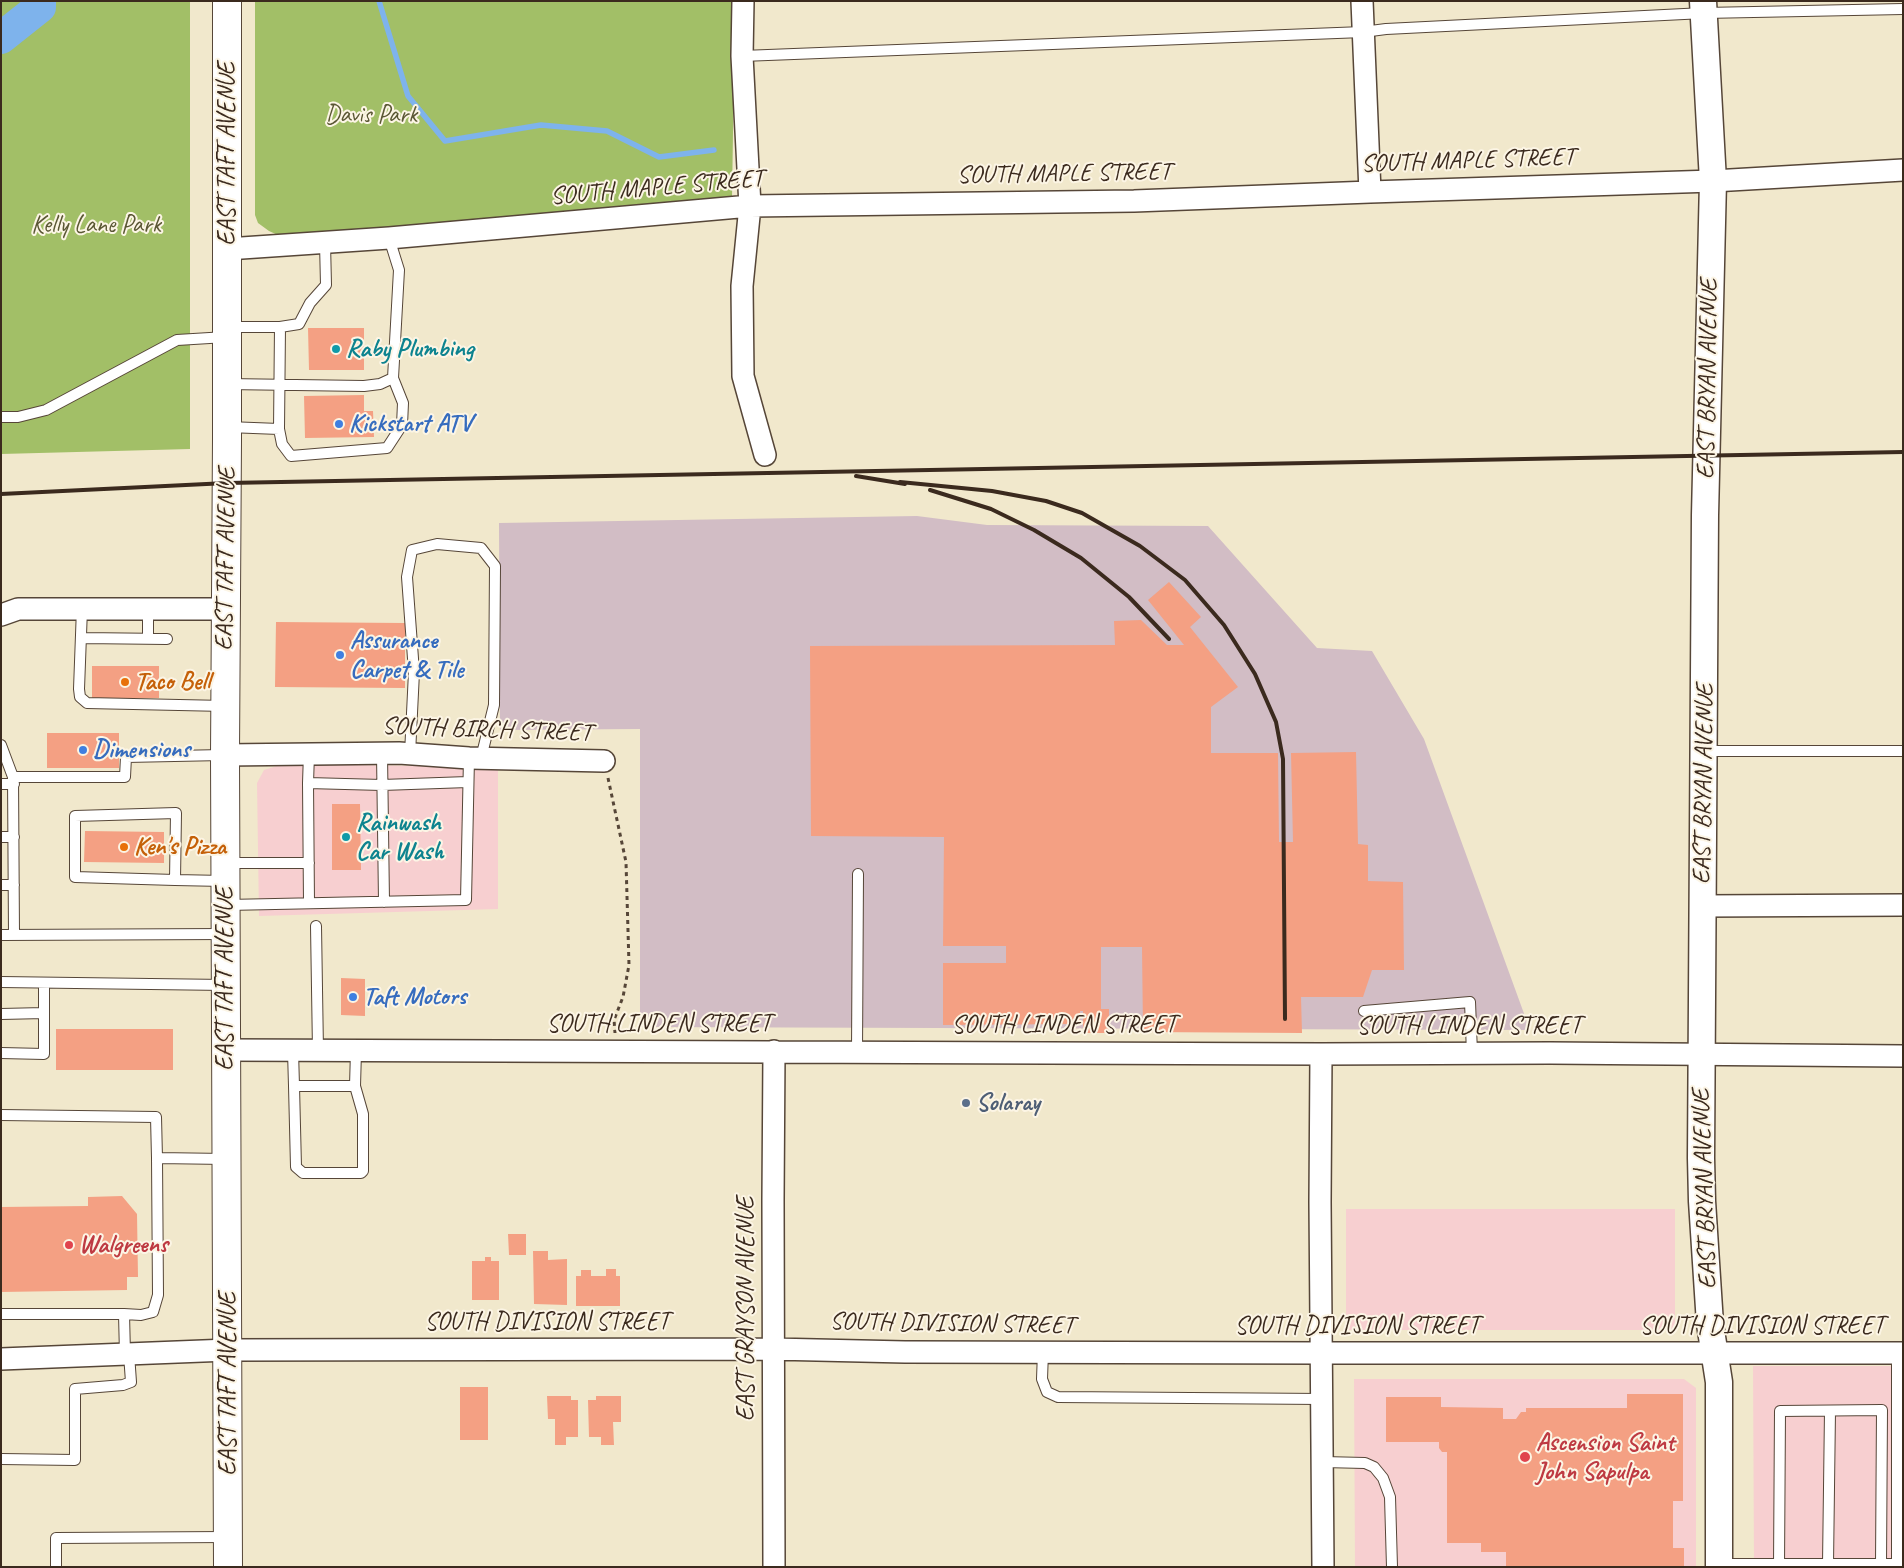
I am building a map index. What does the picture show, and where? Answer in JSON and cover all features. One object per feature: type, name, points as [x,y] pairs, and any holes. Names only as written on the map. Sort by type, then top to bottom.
[{"type":"main road","name":"EAST TAFT AVENUE","points":[[226,1],[225,985],[228,1567]]},
{"type":"street","points":[[743,1],[742,56],[750,206],[742,286],[743,376],[765,455]]},
{"type":"street","points":[[1362,1],[1370,192]]},
{"type":"street","name":"EAST BRYAN AVENUE","points":[[1703,7],[1714,181],[1705,515],[1702,1201],[1710,1324],[1719,1382],[1720,1565]]},
{"type":"street","name":"SOUTH MAPLE STREET","points":[[226,249],[389,238],[750,206],[1134,201],[1714,181],[1903,170]]},
{"type":"street","points":[[1,615],[18,609],[225,609]]},
{"type":"street","name":"SOUTH BIRCH STREET","points":[[225,755],[410,754],[475,758],[604,761]]},
{"type":"street","points":[[1703,906],[1903,905]]},
{"type":"street","name":"SOUTH LINDEN STREET","points":[[226,1050],[1903,1056]]},
{"type":"street","name":"EAST GRAYSON AVENUE","points":[[774,1052],[774,1567]]},
{"type":"street","points":[[1321,1054],[1320,1210],[1324,1567]]},
{"type":"street","name":"SOUTH DIVISION STREET","points":[[1,1359],[228,1350],[774,1349],[1323,1354],[1900,1353]]},
{"type":"lane","points":[[742,56],[1363,32],[1703,7],[1903,9]]},
{"type":"lane","points":[[280,327],[279,429],[282,444],[291,456],[387,448],[402,425],[403,403],[393,378],[399,270],[389,238]]},
{"type":"lane","points":[[1,417],[18,417],[46,410],[177,340],[300,324],[310,303],[326,285],[325,243]]},
{"type":"lane","points":[[227,384],[364,386],[380,384],[393,378]]},
{"type":"lane","points":[[227,427],[279,429]]},
{"type":"lane","points":[[175,880],[176,813],[75,816],[75,877],[225,883],[309,903],[466,900],[468,782],[494,705],[495,566],[481,548],[437,544],[412,550],[407,577],[414,672],[410,754]]},
{"type":"lane","points":[[82,608],[78,688],[80,697],[87,703],[225,706]]},
{"type":"lane","points":[[148,609],[148,638]]},
{"type":"lane","points":[[82,638],[167,639]]},
{"type":"lane","points":[[1,745],[14,780],[14,935]]},
{"type":"lane","points":[[1705,751],[1903,751]]},
{"type":"lane","points":[[309,754],[309,903]]},
{"type":"lane","points":[[382,754],[384,902]]},
{"type":"lane","points":[[1,784],[14,780],[125,777],[126,757],[225,755]]},
{"type":"lane","points":[[308,783],[468,782]]},
{"type":"lane","points":[[1,837],[14,837]]},
{"type":"lane","points":[[225,883],[309,863]]},
{"type":"lane","points":[[857,1052],[858,874]]},
{"type":"lane","points":[[1,885],[14,885]]},
{"type":"lane","points":[[316,926],[318,1050]]},
{"type":"lane","points":[[1,935],[225,934]]},
{"type":"lane","points":[[1,982],[225,985]]},
{"type":"lane","points":[[1,1053],[44,1054],[44,983]]},
{"type":"lane","points":[[1364,1011],[1470,1002],[1472,1053]]},
{"type":"lane","points":[[1,1014],[44,1012]]},
{"type":"lane","points":[[293,1050],[296,1167],[303,1173],[361,1173],[363,1171],[363,1114],[355,1086],[356,1051]]},
{"type":"lane","points":[[294,1086],[355,1086]]},
{"type":"lane","points":[[1,1115],[156,1117],[158,1295],[153,1312],[141,1314],[1,1314]]},
{"type":"lane","points":[[157,1158],[226,1159]]},
{"type":"lane","points":[[1,1459],[75,1460],[75,1389],[123,1385],[131,1382],[124,1314]]},
{"type":"lane","points":[[1043,1352],[1042,1379],[1047,1392],[1058,1397],[1323,1399]]},
{"type":"lane","points":[[1720,1565],[1897,1565],[1900,1353]]},
{"type":"lane","points":[[1778,1565],[1780,1411],[1830,1410],[1882,1410],[1881,1564]]},
{"type":"lane","points":[[1828,1564],[1830,1410]]},
{"type":"lane","points":[[1324,1462],[1365,1463],[1374,1467],[1382,1478],[1390,1497],[1392,1567]]},
{"type":"lane","points":[[56,1567],[56,1538],[228,1537]]},
{"type":"path","name":"SOUTH BIRCH STREET","points":[[604,761],[626,862],[629,964],[623,997],[614,1020],[615,1051]]},
{"type":"shaded area","name":"Solaray","points":[[917,516],[987,525],[1208,526],[1317,648],[1372,651],[1424,739],[1530,1030],[640,1027],[640,729],[500,730],[499,523]]},
{"type":"shaded area","points":[[283,764],[498,767],[498,909],[259,916],[257,783],[264,770]]},
{"type":"shaded area","points":[[1346,1209],[1675,1209],[1675,1330],[1346,1330]]},
{"type":"shaded area","points":[[1753,1366],[1892,1366],[1892,1567],[1754,1567]]},
{"type":"shaded area","name":"Ascension Saint John Sapulpa","points":[[1354,1379],[1684,1379],[1696,1388],[1696,1567],[1355,1567]]},
{"type":"green space","name":"Kelly Lane Park","points":[[1,1],[190,1],[190,449],[1,454]]},
{"type":"green space","name":"Davis Park","points":[[255,1],[735,1],[732,198],[280,236],[258,223],[255,215]]},
{"type":"building","name":"Raby Plumbing","points":[[308,328],[364,328],[364,370],[309,370]]},
{"type":"building","name":"Kickstart ATV","points":[[364,395],[364,411],[373,411],[374,437],[305,438],[304,396]]},
{"type":"building","points":[[1169,582],[1201,617],[1190,627],[1238,687],[1211,707],[1211,753],[1278,753],[1279,842],[1293,842],[1291,753],[1356,752],[1358,844],[1368,845],[1368,881],[1403,882],[1404,970],[1372,970],[1363,997],[1301,997],[1302,1033],[1143,1032],[1142,947],[1101,947],[1101,1009],[1109,1009],[1109,1033],[1083,1033],[1083,1011],[1080,1011],[1080,1024],[943,1025],[943,963],[1006,963],[1006,946],[943,946],[944,837],[811,836],[810,646],[1115,645],[1114,621],[1141,620],[1167,645],[1184,645],[1148,600]]},
{"type":"building","name":"Assurance Carpet & Tile","points":[[276,622],[405,623],[405,688],[275,687]]},
{"type":"building","name":"Taco Bell","points":[[92,666],[159,666],[159,698],[92,698]]},
{"type":"building","name":"Dimensions","points":[[47,733],[119,733],[119,768],[47,768]]},
{"type":"building","name":"Rainwash Car Wash","points":[[332,804],[360,804],[361,870],[332,870]]},
{"type":"building","name":"Ken's Pizza","points":[[85,831],[164,832],[164,863],[84,862]]},
{"type":"building","name":"Taft Motors","points":[[341,978],[365,979],[365,1016],[341,1015]]},
{"type":"building","points":[[56,1029],[173,1029],[173,1070],[56,1070]]},
{"type":"building","name":"Walgreens","points":[[122,1196],[137,1214],[138,1277],[127,1277],[127,1290],[1,1292],[1,1207],[88,1206],[88,1197]]},
{"type":"building","points":[[508,1234],[526,1234],[526,1255],[509,1255]]},
{"type":"building","points":[[533,1251],[548,1251],[548,1260],[567,1259],[567,1305],[534,1304]]},
{"type":"building","points":[[485,1257],[491,1257],[491,1261],[499,1261],[499,1300],[472,1300],[472,1261],[485,1261]]},
{"type":"building","points":[[606,1269],[616,1269],[616,1276],[620,1276],[620,1306],[576,1306],[576,1276],[581,1276],[581,1270],[591,1270],[591,1276],[606,1276]]},
{"type":"building","points":[[460,1387],[488,1387],[488,1440],[460,1440]]},
{"type":"building","name":"Ascension Saint John Sapulpa","points":[[1627,1394],[1683,1394],[1683,1501],[1673,1501],[1673,1548],[1684,1548],[1684,1567],[1506,1567],[1506,1552],[1481,1552],[1481,1543],[1447,1543],[1447,1452],[1442,1452],[1439,1448],[1439,1442],[1386,1442],[1386,1397],[1441,1397],[1441,1407],[1503,1408],[1503,1419],[1516,1419],[1521,1412],[1526,1412],[1526,1408],[1627,1408]]},
{"type":"building","points":[[547,1396],[571,1396],[571,1400],[578,1400],[578,1437],[566,1437],[566,1445],[555,1445],[555,1419],[548,1419]]},
{"type":"building","points":[[596,1396],[621,1396],[621,1422],[613,1422],[614,1445],[601,1445],[601,1437],[589,1437],[588,1400],[596,1400]]},
{"type":"waterway","points":[[1,38],[40,7],[40,1]]},
{"type":"waterway","points":[[379,1],[408,96],[445,141],[541,125],[607,131],[659,157],[714,150]]},
{"type":"railway","points":[[1,494],[227,483],[1903,452]]},
{"type":"railway","points":[[856,476],[905,484]]},
{"type":"railway","points":[[900,482],[992,491],[1046,501],[1082,513],[1140,546],[1185,580],[1224,625],[1255,674],[1276,722],[1283,759],[1285,1019]]},
{"type":"railway","points":[[930,490],[991,509],[1034,530],[1081,558],[1129,597],[1169,639]]},
{"type":"place","name":"Raby Plumbing","points":[[336,349]]},
{"type":"place","name":"Kickstart ATV","points":[[339,424]]},
{"type":"place","name":"Assurance Carpet & Tile","points":[[340,655]]},
{"type":"place","name":"Taco Bell","points":[[125,682]]},
{"type":"place","name":"Dimensions","points":[[83,750]]},
{"type":"place","name":"Rainwash Car Wash","points":[[346,837]]},
{"type":"place","name":"Ken's Pizza","points":[[124,847]]},
{"type":"place","name":"Taft Motors","points":[[353,997]]},
{"type":"place","name":"Solaray","points":[[966,1103]]},
{"type":"place","name":"Walgreens","points":[[69,1245]]},
{"type":"place","name":"Ascension Saint John Sapulpa","points":[[1525,1457]]}]
